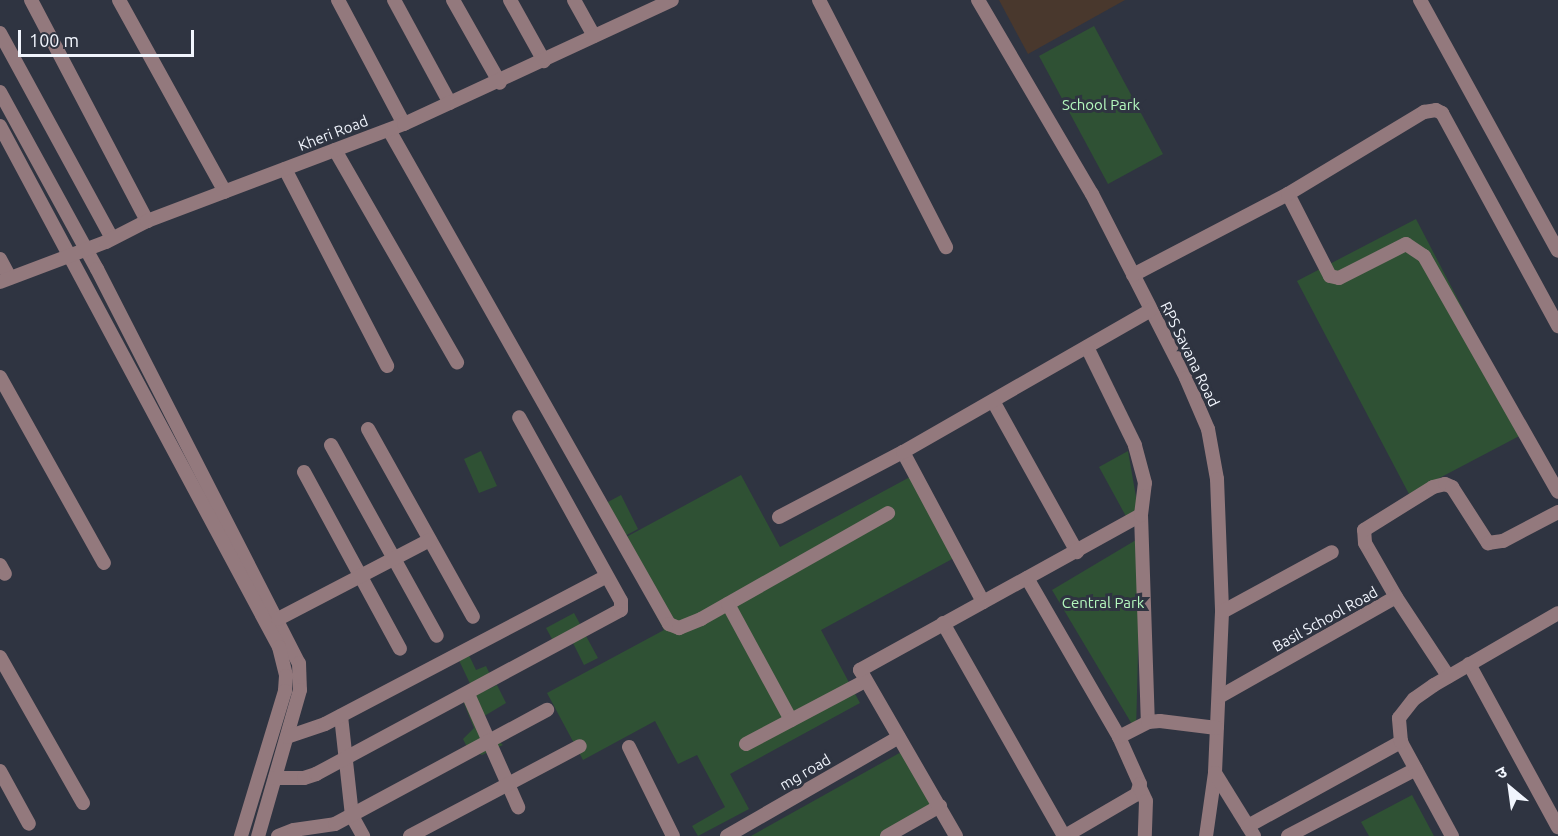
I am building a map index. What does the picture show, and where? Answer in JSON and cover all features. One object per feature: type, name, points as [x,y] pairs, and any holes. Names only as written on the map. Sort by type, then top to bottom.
[{"type":"street","points":[[31,0],[147,221]]},
{"type":"street","points":[[119,0],[225,192]]},
{"type":"street","points":[[338,0],[404,124]]},
{"type":"street","points":[[394,0],[450,103]]},
{"type":"street","points":[[453,0],[500,82]]},
{"type":"street","points":[[510,0],[544,61]]},
{"type":"street","points":[[574,0],[594,36]]},
{"type":"street","name":"Kheri Road","points":[[5,280],[86,249],[147,221],[404,124],[500,82],[672,0]]},
{"type":"street","points":[[819,0],[946,247]]},
{"type":"street","name":"RPS Savana Road","points":[[978,0],[1092,194],[1208,429],[1216,479],[1222,612],[1215,773],[1206,836]]},
{"type":"street","points":[[1420,0],[1558,251]]},
{"type":"street","points":[[0,33],[112,238]]},
{"type":"street","points":[[0,92],[86,249],[294,650],[301,677],[287,737],[258,836]]},
{"type":"street","points":[[1133,275],[1288,194],[1425,112],[1436,110],[1442,113],[1558,326]]},
{"type":"street","points":[[0,126],[71,255],[283,661],[285,691],[241,836]]},
{"type":"street","points":[[389,130],[669,624],[684,627],[888,513]]},
{"type":"street","points":[[335,150],[457,362]]},
{"type":"street","points":[[285,169],[387,366]]},
{"type":"street","points":[[1288,194],[1330,276],[1339,278],[1406,244],[1424,256],[1558,492]]},
{"type":"street","points":[[0,259],[5,280]]},
{"type":"street","points":[[779,518],[903,452],[1151,310]]},
{"type":"street","points":[[1087,347],[1135,445],[1145,483],[1141,515],[1148,722]]},
{"type":"street","points":[[0,376],[104,563]]},
{"type":"street","points":[[993,401],[1077,552]]},
{"type":"street","points":[[275,778],[304,778],[343,760],[618,614],[621,601],[519,417]]},
{"type":"street","points":[[368,429],[473,617]]},
{"type":"street","points":[[331,445],[437,636]]},
{"type":"street","points":[[903,452],[983,602]]},
{"type":"street","points":[[304,472],[400,649]]},
{"type":"street","points":[[1396,597],[1365,543],[1364,530],[1434,487],[1440,484],[1452,488],[1488,543],[1503,541],[1558,512]]},
{"type":"street","points":[[956,836],[860,670],[865,664],[1077,552],[1141,515]]},
{"type":"street","points":[[278,619],[430,540]]},
{"type":"street","points":[[1222,612],[1332,552]]},
{"type":"street","points":[[287,737],[341,716],[607,576]]},
{"type":"street","points":[[1027,578],[1119,737],[1146,801],[1146,836]]},
{"type":"street","name":"Basil School Road","points":[[1219,697],[1396,597],[1448,676]]},
{"type":"street","points":[[728,604],[791,720]]},
{"type":"street","points":[[1452,836],[1401,742],[1399,718],[1414,699],[1448,676],[1558,613]]},
{"type":"street","points":[[943,623],[1064,836],[1137,794],[1140,788]]},
{"type":"street","points":[[0,657],[83,803]]},
{"type":"street","points":[[1469,664],[1558,827]]},
{"type":"street","points":[[746,744],[865,681]]},
{"type":"street","points":[[468,694],[518,807]]},
{"type":"street","points":[[278,836],[294,830],[335,824],[547,710]]},
{"type":"street","points":[[341,716],[343,760],[352,816],[363,836]]},
{"type":"street","points":[[1119,737],[1148,722],[1217,728]]},
{"type":"street","name":"mg road","points":[[727,836],[899,737]]},
{"type":"street","points":[[1215,773],[1251,831],[1401,742]]},
{"type":"street","points":[[410,836],[580,746]]},
{"type":"street","points":[[629,747],[674,836]]},
{"type":"street","points":[[1288,836],[1416,769]]},
{"type":"street","points":[[0,771],[29,824]]},
{"type":"street","points":[[887,836],[940,806]]},
{"type":"shaded area","points":[[999,0],[1125,0],[1028,54]]},
{"type":"green space","name":"School Park","points":[[1094,26],[1163,154],[1108,184],[1039,56]]},
{"type":"green space","points":[[1416,219],[1527,432],[1409,494],[1297,281]]},
{"type":"green space","points":[[481,451],[497,486],[479,493],[464,459]]},
{"type":"green space","points":[[1128,451],[1139,514],[1128,520],[1099,467]]},
{"type":"green space","points":[[741,475],[780,547],[910,477],[954,558],[821,630],[860,703],[730,774],[749,809],[698,836],[692,826],[725,807],[697,755],[678,764],[655,721],[583,760],[547,693],[664,630],[617,542]]},
{"type":"green space","points":[[621,495],[638,529],[623,537],[606,503]]},
{"type":"green space","name":"Central Park","points":[[1141,537],[1136,731],[1052,590]]},
{"type":"green space","points":[[574,613],[585,633],[557,648],[546,628]]},
{"type":"green space","points":[[586,636],[598,658],[584,665],[573,643]]},
{"type":"green space","points":[[466,649],[476,670],[486,666],[494,683],[474,692],[456,654]]},
{"type":"green space","points":[[497,685],[506,703],[476,721],[503,745],[482,755],[468,749],[463,739],[474,728],[463,701]]},
{"type":"green space","points":[[903,751],[934,808],[884,836],[751,836]]},
{"type":"green space","points":[[1412,795],[1434,836],[1369,836],[1361,822]]}]
